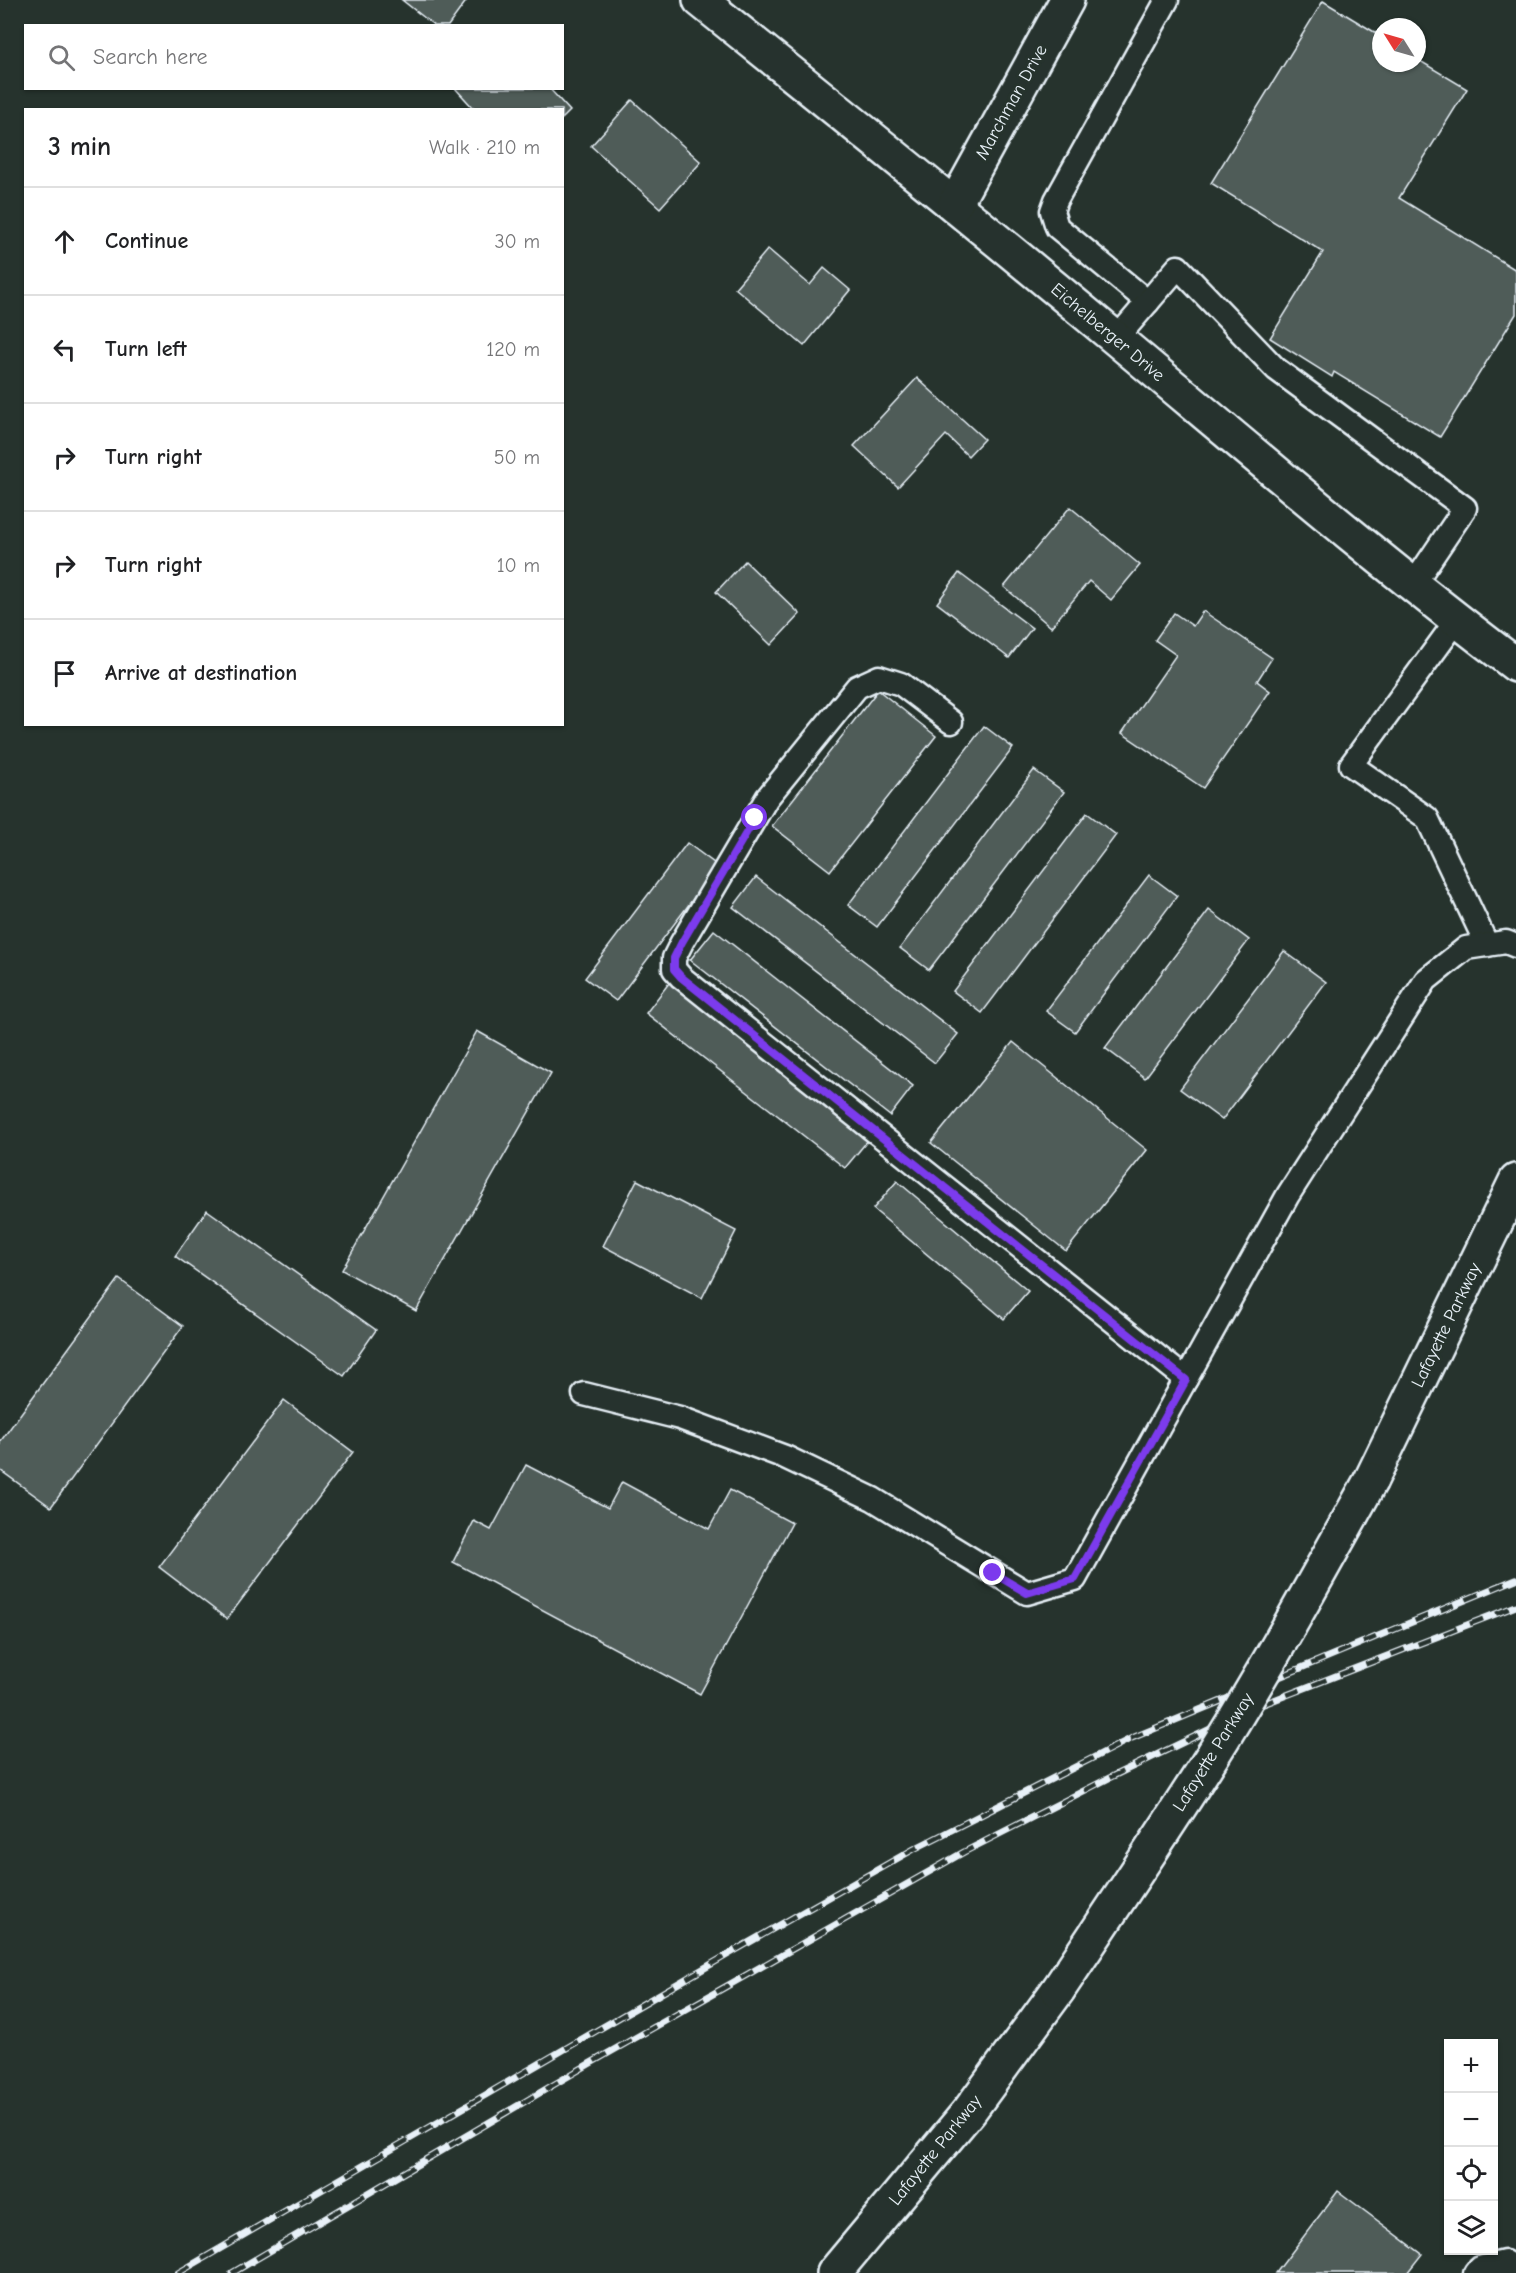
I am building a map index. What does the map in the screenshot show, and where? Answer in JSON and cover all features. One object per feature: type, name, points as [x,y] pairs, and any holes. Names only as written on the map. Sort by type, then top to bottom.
[{"type":"main road","name":"Eichelberger Drive","points":[[700,0],[955,204],[1413,585],[1516,665]]},
{"type":"main road","name":"Marchman Drive","points":[[955,204],[1067,0]]},
{"type":"main road","name":"Lafayette Parkway","points":[[834,2273],[970,2110],[1058,1990],[1210,1760],[1371,1480],[1516,1182]]},
{"type":"lane","points":[[1148,302],[1057,227],[1052,211],[1167,0]]},
{"type":"lane","points":[[1116,339],[1178,267],[1276,369],[1465,508],[1413,585]]},
{"type":"lane","points":[[1456,620],[1351,765],[1427,818],[1487,945]]},
{"type":"lane","points":[[951,722],[901,684],[879,677],[858,687],[767,798],[682,942],[674,958],[674,969],[681,977],[1186,1380]]},
{"type":"lane","points":[[584,1394],[680,1418],[785,1458],[873,1499],[1027,1593],[1075,1579],[1288,1195],[1426,980],[1466,948],[1506,942],[1516,946]]},
{"type":"lane","points":[[1475,2273],[1479,2268],[1505,2262],[1516,2271]]},
{"type":"building","points":[[402,0],[467,0],[449,24],[432,24]]},
{"type":"building","points":[[1323,1],[1372,31],[1372,72],[1426,72],[1426,64],[1467,89],[1399,198],[1516,270],[1516,314],[1440,437],[1334,372],[1332,377],[1270,338],[1323,252],[1211,183]]},
{"type":"building","points":[[457,90],[551,90],[570,111],[564,117],[564,108],[473,108]]},
{"type":"building","points":[[632,100],[701,162],[660,208],[591,146]]},
{"type":"building","points":[[768,249],[810,285],[824,268],[850,290],[804,346],[735,288]]},
{"type":"building","points":[[917,378],[984,439],[968,456],[946,435],[898,487],[854,446]]},
{"type":"building","points":[[1070,507],[1140,565],[1111,600],[1089,581],[1051,627],[1004,587]]},
{"type":"building","points":[[745,561],[800,614],[771,645],[716,592]]},
{"type":"building","points":[[959,573],[1032,628],[1009,658],[937,603]]},
{"type":"building","points":[[1203,611],[1272,658],[1257,681],[1270,691],[1203,788],[1122,733],[1176,655],[1155,640],[1174,613],[1193,626]]},
{"type":"building","points":[[878,690],[936,736],[830,871],[772,826]]},
{"type":"building","points":[[984,726],[1013,748],[877,927],[848,905]]},
{"type":"building","points":[[1034,770],[1064,792],[929,970],[900,948]]},
{"type":"building","points":[[1087,813],[1116,835],[982,1013],[953,991]]},
{"type":"building","points":[[687,843],[718,866],[616,1001],[585,978]]},
{"type":"building","points":[[1149,875],[1177,896],[1075,1032],[1046,1011]]},
{"type":"building","points":[[756,877],[958,1034],[935,1063],[733,907]]},
{"type":"building","points":[[1209,910],[1249,940],[1145,1078],[1105,1048]]},
{"type":"building","points":[[714,930],[913,1086],[890,1116],[690,960]]},
{"type":"building","points":[[1284,951],[1326,982],[1222,1120],[1180,1089]]},
{"type":"building","points":[[669,983],[869,1139],[845,1168],[646,1013]]},
{"type":"building","points":[[477,1031],[551,1073],[416,1311],[342,1270]]},
{"type":"building","points":[[1013,1042],[1147,1150],[1066,1251],[931,1143]]},
{"type":"building","points":[[637,1180],[736,1231],[702,1298],[603,1246]]},
{"type":"building","points":[[897,1181],[1028,1291],[1004,1319],[873,1209]]},
{"type":"building","points":[[207,1210],[376,1330],[344,1376],[175,1256]]},
{"type":"building","points":[[119,1279],[183,1326],[51,1507],[0,1470],[0,1442]]},
{"type":"building","points":[[284,1400],[353,1452],[227,1619],[159,1567]]},
{"type":"building","points":[[526,1465],[608,1508],[622,1482],[709,1529],[730,1490],[792,1523],[700,1694],[453,1562],[474,1521],[491,1530]]},
{"type":"building","points":[[1338,2191],[1422,2254],[1407,2273],[1276,2273]]},
{"type":"railway","points":[[178,2273],[914,1849],[1132,1738],[1516,1579]]},
{"type":"railway","points":[[232,2273],[589,2064],[964,1852],[1113,1776],[1256,1707],[1516,1606]]},
{"type":"route","points":[[755,818],[682,942],[674,958],[674,969],[681,977],[1186,1380],[1075,1579],[1027,1593],[993,1573]]}]
